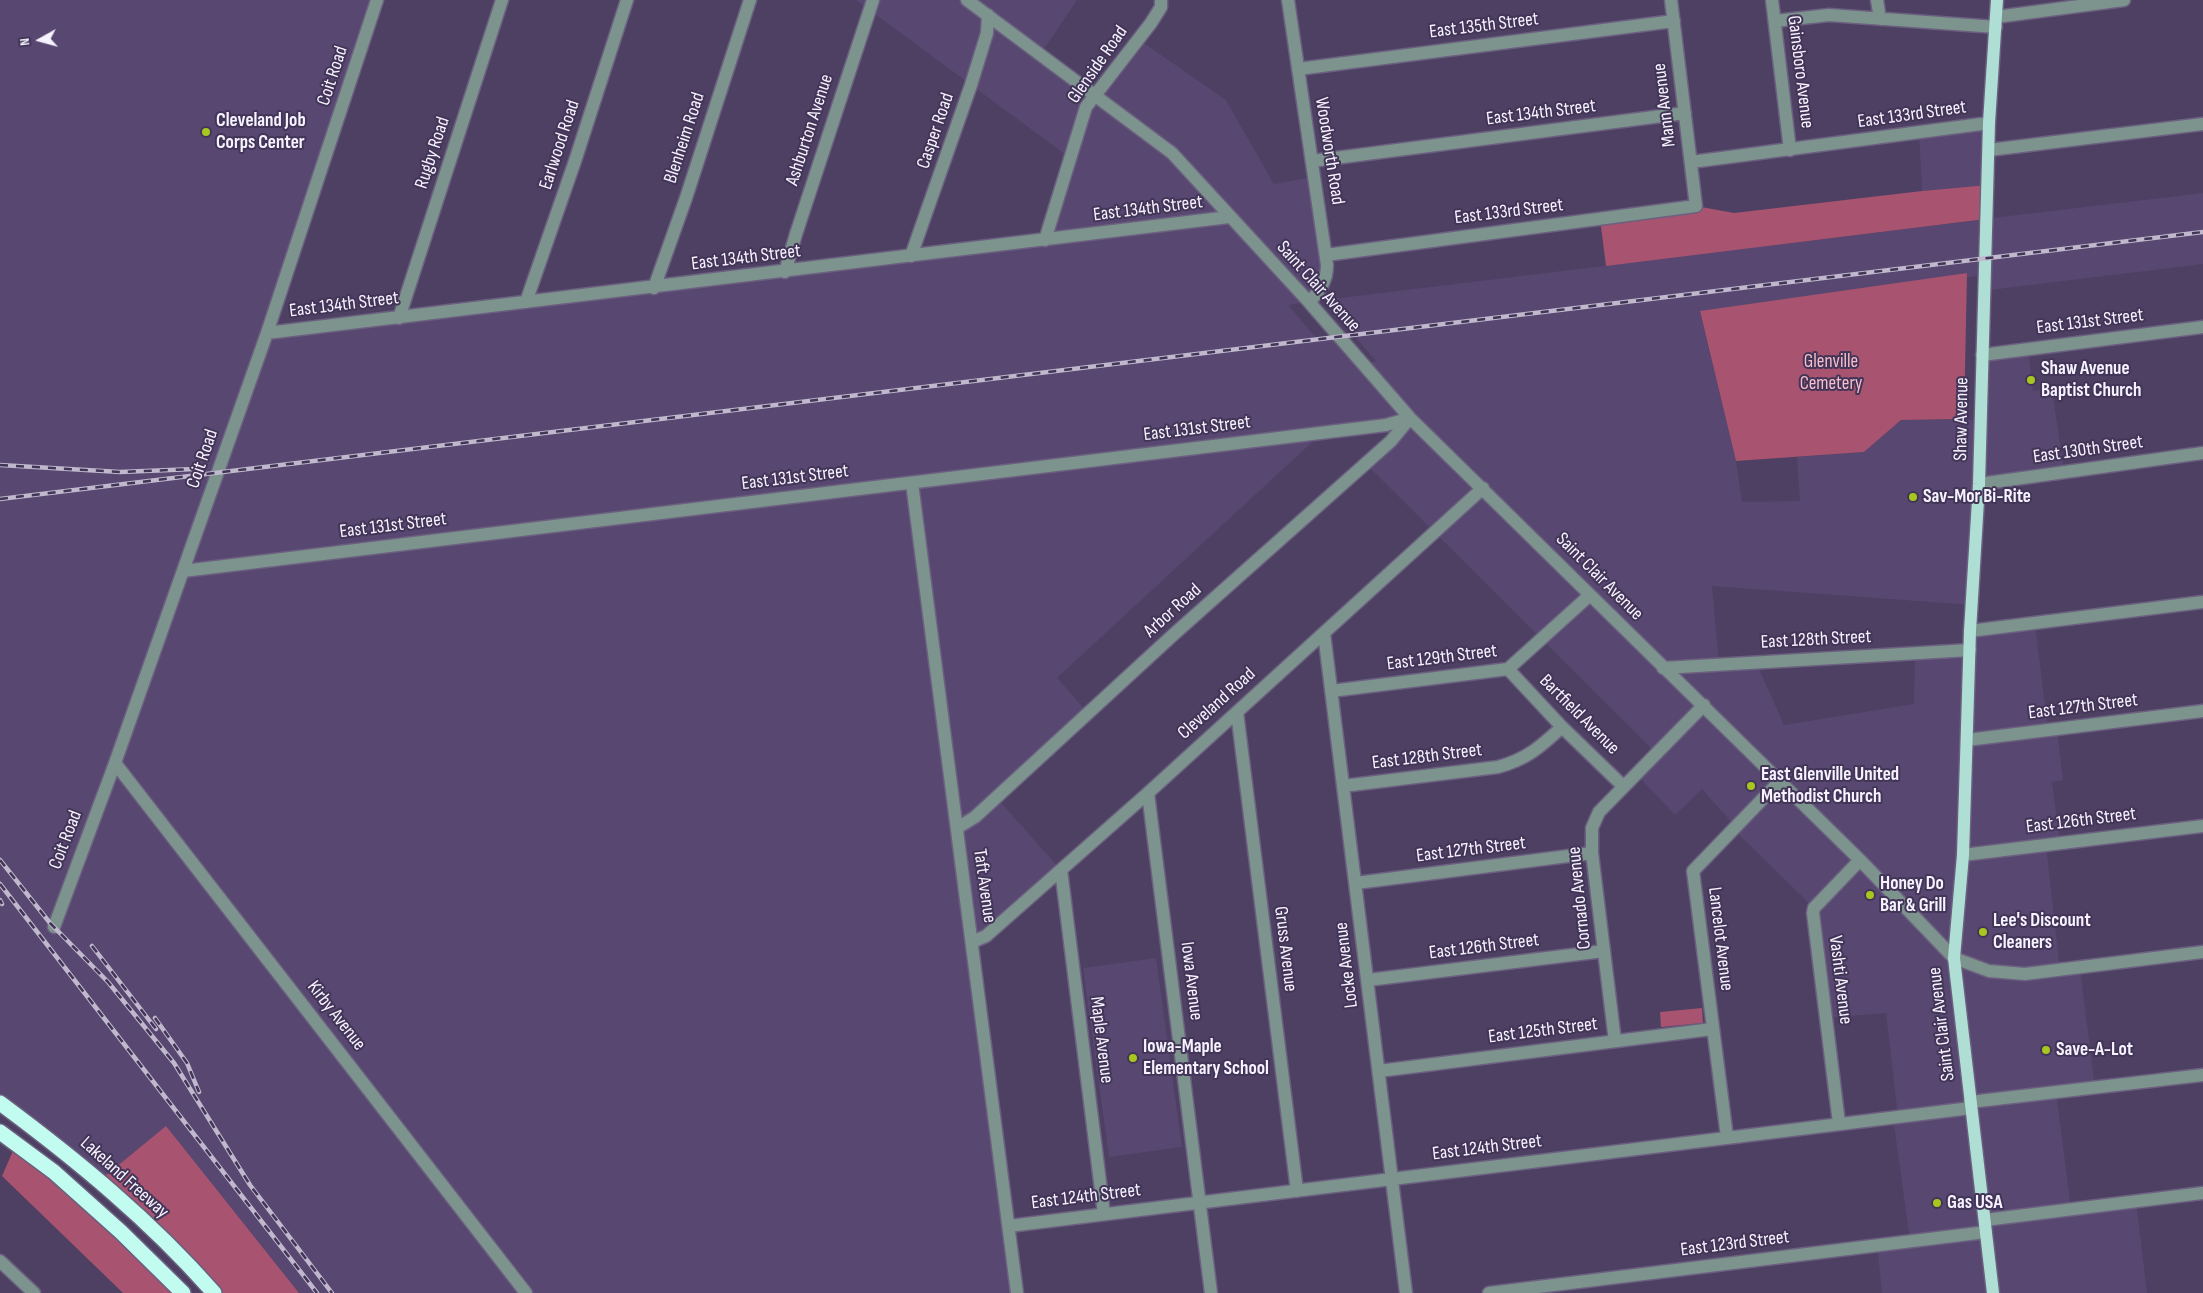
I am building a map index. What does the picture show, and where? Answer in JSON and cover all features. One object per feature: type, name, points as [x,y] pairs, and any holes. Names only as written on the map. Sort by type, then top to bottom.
[{"type":"highway","name":"Lakeland Freeway","points":[[0,1103],[58,1146],[130,1207],[214,1293]]},
{"type":"highway","points":[[0,1132],[54,1172],[121,1232],[183,1293]]},
{"type":"main road","name":"Shaw Avenue","points":[[1954,958],[1963,855],[1970,631],[1979,484],[1989,123],[1997,0]]},
{"type":"main road","name":"Saint Clair Avenue","points":[[1954,958],[1993,1293]]},
{"type":"street","name":"Coit Road","points":[[54,927],[116,763],[267,333],[377,0]]},
{"type":"street","name":"Rugby Road","points":[[399,318],[502,0]]},
{"type":"street","name":"Earlwood Road","points":[[526,302],[575,161],[627,0]]},
{"type":"street","name":"Blenheim Road","points":[[654,288],[684,204],[750,0]]},
{"type":"street","name":"Ashburton Avenue","points":[[786,272],[799,224],[873,0]]},
{"type":"street","name":"Saint Clair Avenue","points":[[967,0],[1172,153],[1309,302],[1410,418],[1483,488],[1663,668],[1704,705],[1860,860],[1954,958]]},
{"type":"street","name":"Glenside Road","points":[[1045,240],[1086,107],[1151,23],[1161,7],[1161,0]]},
{"type":"street","name":"Woodworth Road","points":[[1288,0],[1326,254],[1327,274],[1318,293],[1309,302]]},
{"type":"street","name":"Mann Avenue","points":[[1671,0],[1696,206]]},
{"type":"street","name":"Gainsboro Avenue","points":[[1772,0],[1790,150]]},
{"type":"street","points":[[1877,0],[1880,19]]},
{"type":"street","points":[[1775,21],[1829,15],[1880,19],[1996,22],[2124,0]]},
{"type":"street","name":"Casper Road","points":[[911,256],[918,243],[971,85],[987,33],[988,15]]},
{"type":"street","name":"East 135th Street","points":[[1298,69],[1674,21]]},
{"type":"street","name":"East 134th Street","points":[[1312,161],[1685,113]]},
{"type":"street","name":"East 133rd Street","points":[[1691,162],[1989,123]]},
{"type":"street","points":[[1989,150],[2203,124]]},
{"type":"street","name":"East 133rd Street","points":[[1326,254],[1696,206]]},
{"type":"street","name":"East 134th Street","points":[[267,333],[654,288],[1230,217]]},
{"type":"street","name":"East 131st Street","points":[[1982,355],[2203,327]]},
{"type":"street","name":"East 131st Street","points":[[183,571],[1386,425],[1410,418]]},
{"type":"street","name":"Arbor Road","points":[[957,828],[975,817],[1173,635],[1389,443],[1410,418]]},
{"type":"street","name":"East 130th Street","points":[[1979,484],[2203,453]]},
{"type":"street","name":"Taft Avenue","points":[[912,483],[1017,1293]]},
{"type":"street","name":"Cleveland Road","points":[[972,942],[986,936],[1148,793],[1483,488]]},
{"type":"street","name":"East 129th Street","points":[[1331,691],[1508,670],[1590,595]]},
{"type":"street","points":[[1970,631],[2203,602]]},
{"type":"street","name":"Locke Avenue","points":[[1324,633],[1406,1293]]},
{"type":"street","name":"East 128th Street","points":[[1663,668],[1970,650]]},
{"type":"street","name":"Bartfield Avenue","points":[[1508,670],[1562,727],[1623,786]]},
{"type":"street","name":"Cornado Avenue","points":[[1615,1041],[1592,853],[1592,828],[1600,812],[1623,786],[1704,705]]},
{"type":"street","name":"East 127th Street","points":[[1967,740],[2203,711]]},
{"type":"street","name":"Gruss Avenue","points":[[1237,712],[1297,1191]]},
{"type":"street","name":"East 128th Street","points":[[1343,786],[1498,767],[1536,751],[1562,727]]},
{"type":"street","name":"Kirby Avenue","points":[[116,763],[526,1293]]},
{"type":"street","name":"Lancelot Avenue","points":[[1726,1137],[1693,871],[1780,781]]},
{"type":"street","name":"Iowa Avenue","points":[[1148,793],[1211,1293]]},
{"type":"street","name":"East 126th Street","points":[[1963,855],[2203,826]]},
{"type":"street","name":"East 127th Street","points":[[1356,883],[1592,853]]},
{"type":"street","name":"Vashti Avenue","points":[[1839,1123],[1813,913],[1814,908],[1860,860]]},
{"type":"street","name":"Maple Avenue","points":[[1061,870],[1104,1214]]},
{"type":"street","name":"East 126th Street","points":[[1368,980],[1604,951]]},
{"type":"street","points":[[1954,958],[1989,971],[2025,974],[2203,952]]},
{"type":"street","name":"East 125th Street","points":[[1379,1071],[1712,1029]]},
{"type":"street","name":"East 124th Street","points":[[1009,1226],[1839,1123],[2203,1075]]},
{"type":"street","name":"East 123rd Street","points":[[1489,1293],[1985,1226],[2203,1193]]},
{"type":"street","points":[[0,1261],[34,1293]]},
{"type":"shaded area","points":[[0,0],[377,0],[267,333],[1045,240],[1070,158],[856,0],[1077,0],[1040,55],[1094,95],[1138,39],[1226,100],[1274,184],[1314,177],[1327,265],[1309,302],[1288,305],[1318,340],[1340,337],[1364,365],[1376,361],[1324,300],[1980,220],[1978,276],[1700,312],[1736,461],[1742,502],[1800,501],[1797,457],[1864,452],[1901,420],[1980,420],[1982,355],[2028,349],[2033,391],[2052,389],[2064,472],[1979,484],[1972,605],[1712,586],[1719,664],[1756,662],[1784,725],[1914,704],[1915,653],[1970,650],[1970,631],[2035,623],[2048,730],[2057,729],[2063,780],[2052,782],[2060,842],[2046,845],[2060,970],[2080,968],[2095,1088],[2056,1092],[2071,1209],[2136,1201],[2147,1293],[1882,1293],[1877,1245],[1910,1241],[1893,1117],[1898,1116],[1886,1013],[1826,1018],[1814,908],[1734,830],[1736,827],[1702,789],[1675,815],[1636,774],[1656,753],[1366,464],[1410,419],[1322,433],[1057,678],[1088,713],[996,797],[1061,870],[972,943],[1017,1293],[299,1293],[166,1127],[99,1181],[0,1103]]},
{"type":"shaded area","points":[[1989,123],[1987,185],[1922,191],[1919,133]]},
{"type":"shaded area","points":[[2203,193],[2203,264],[1990,290],[1992,218]]},
{"type":"shaded area","name":"Iowa-Maple Elementary School","points":[[1156,958],[1182,1147],[1109,1157],[1083,968]]},
{"type":"green space","points":[[1987,185],[1986,219],[1606,266],[1600,219],[1696,206],[1734,213]]},
{"type":"green space","name":"Glenville Cemetery","points":[[1967,273],[1964,419],[1901,420],[1864,452],[1736,461],[1700,311]]},
{"type":"green space","points":[[1702,1008],[1703,1023],[1661,1027],[1660,1012]]},
{"type":"green space","points":[[166,1126],[299,1293],[214,1293],[99,1181]]},
{"type":"green space","points":[[16,1144],[183,1293],[123,1293],[2,1176]]},
{"type":"railway","points":[[0,499],[2203,232]]},
{"type":"railway","points":[[0,465],[120,472],[195,469]]},
{"type":"railway","points":[[0,860],[50,923],[108,982],[174,1063],[250,1185],[332,1293]]},
{"type":"railway","points":[[0,884],[317,1293]]},
{"type":"railway","points":[[0,900],[2,904]]},
{"type":"railway","points":[[92,946],[156,1029]]},
{"type":"railway","points":[[155,1018],[187,1063],[199,1092]]},
{"type":"place","name":"Cleveland Job Corps Center","points":[[206,132]]},
{"type":"place","name":"Shaw Avenue Baptist Church","points":[[2031,380]]},
{"type":"place","name":"Sav-Mor Bi-Rite","points":[[1913,497]]},
{"type":"place","name":"East Glenville United Methodist Church","points":[[1751,786]]},
{"type":"place","name":"Honey Do Bar & Grill","points":[[1870,895]]},
{"type":"place","name":"Lee's Discount Cleaners","points":[[1983,932]]},
{"type":"place","name":"Save-A-Lot","points":[[2046,1050]]},
{"type":"place","name":"Iowa-Maple Elementary School","points":[[1133,1058]]},
{"type":"place","name":"Gas USA","points":[[1937,1203]]}]
